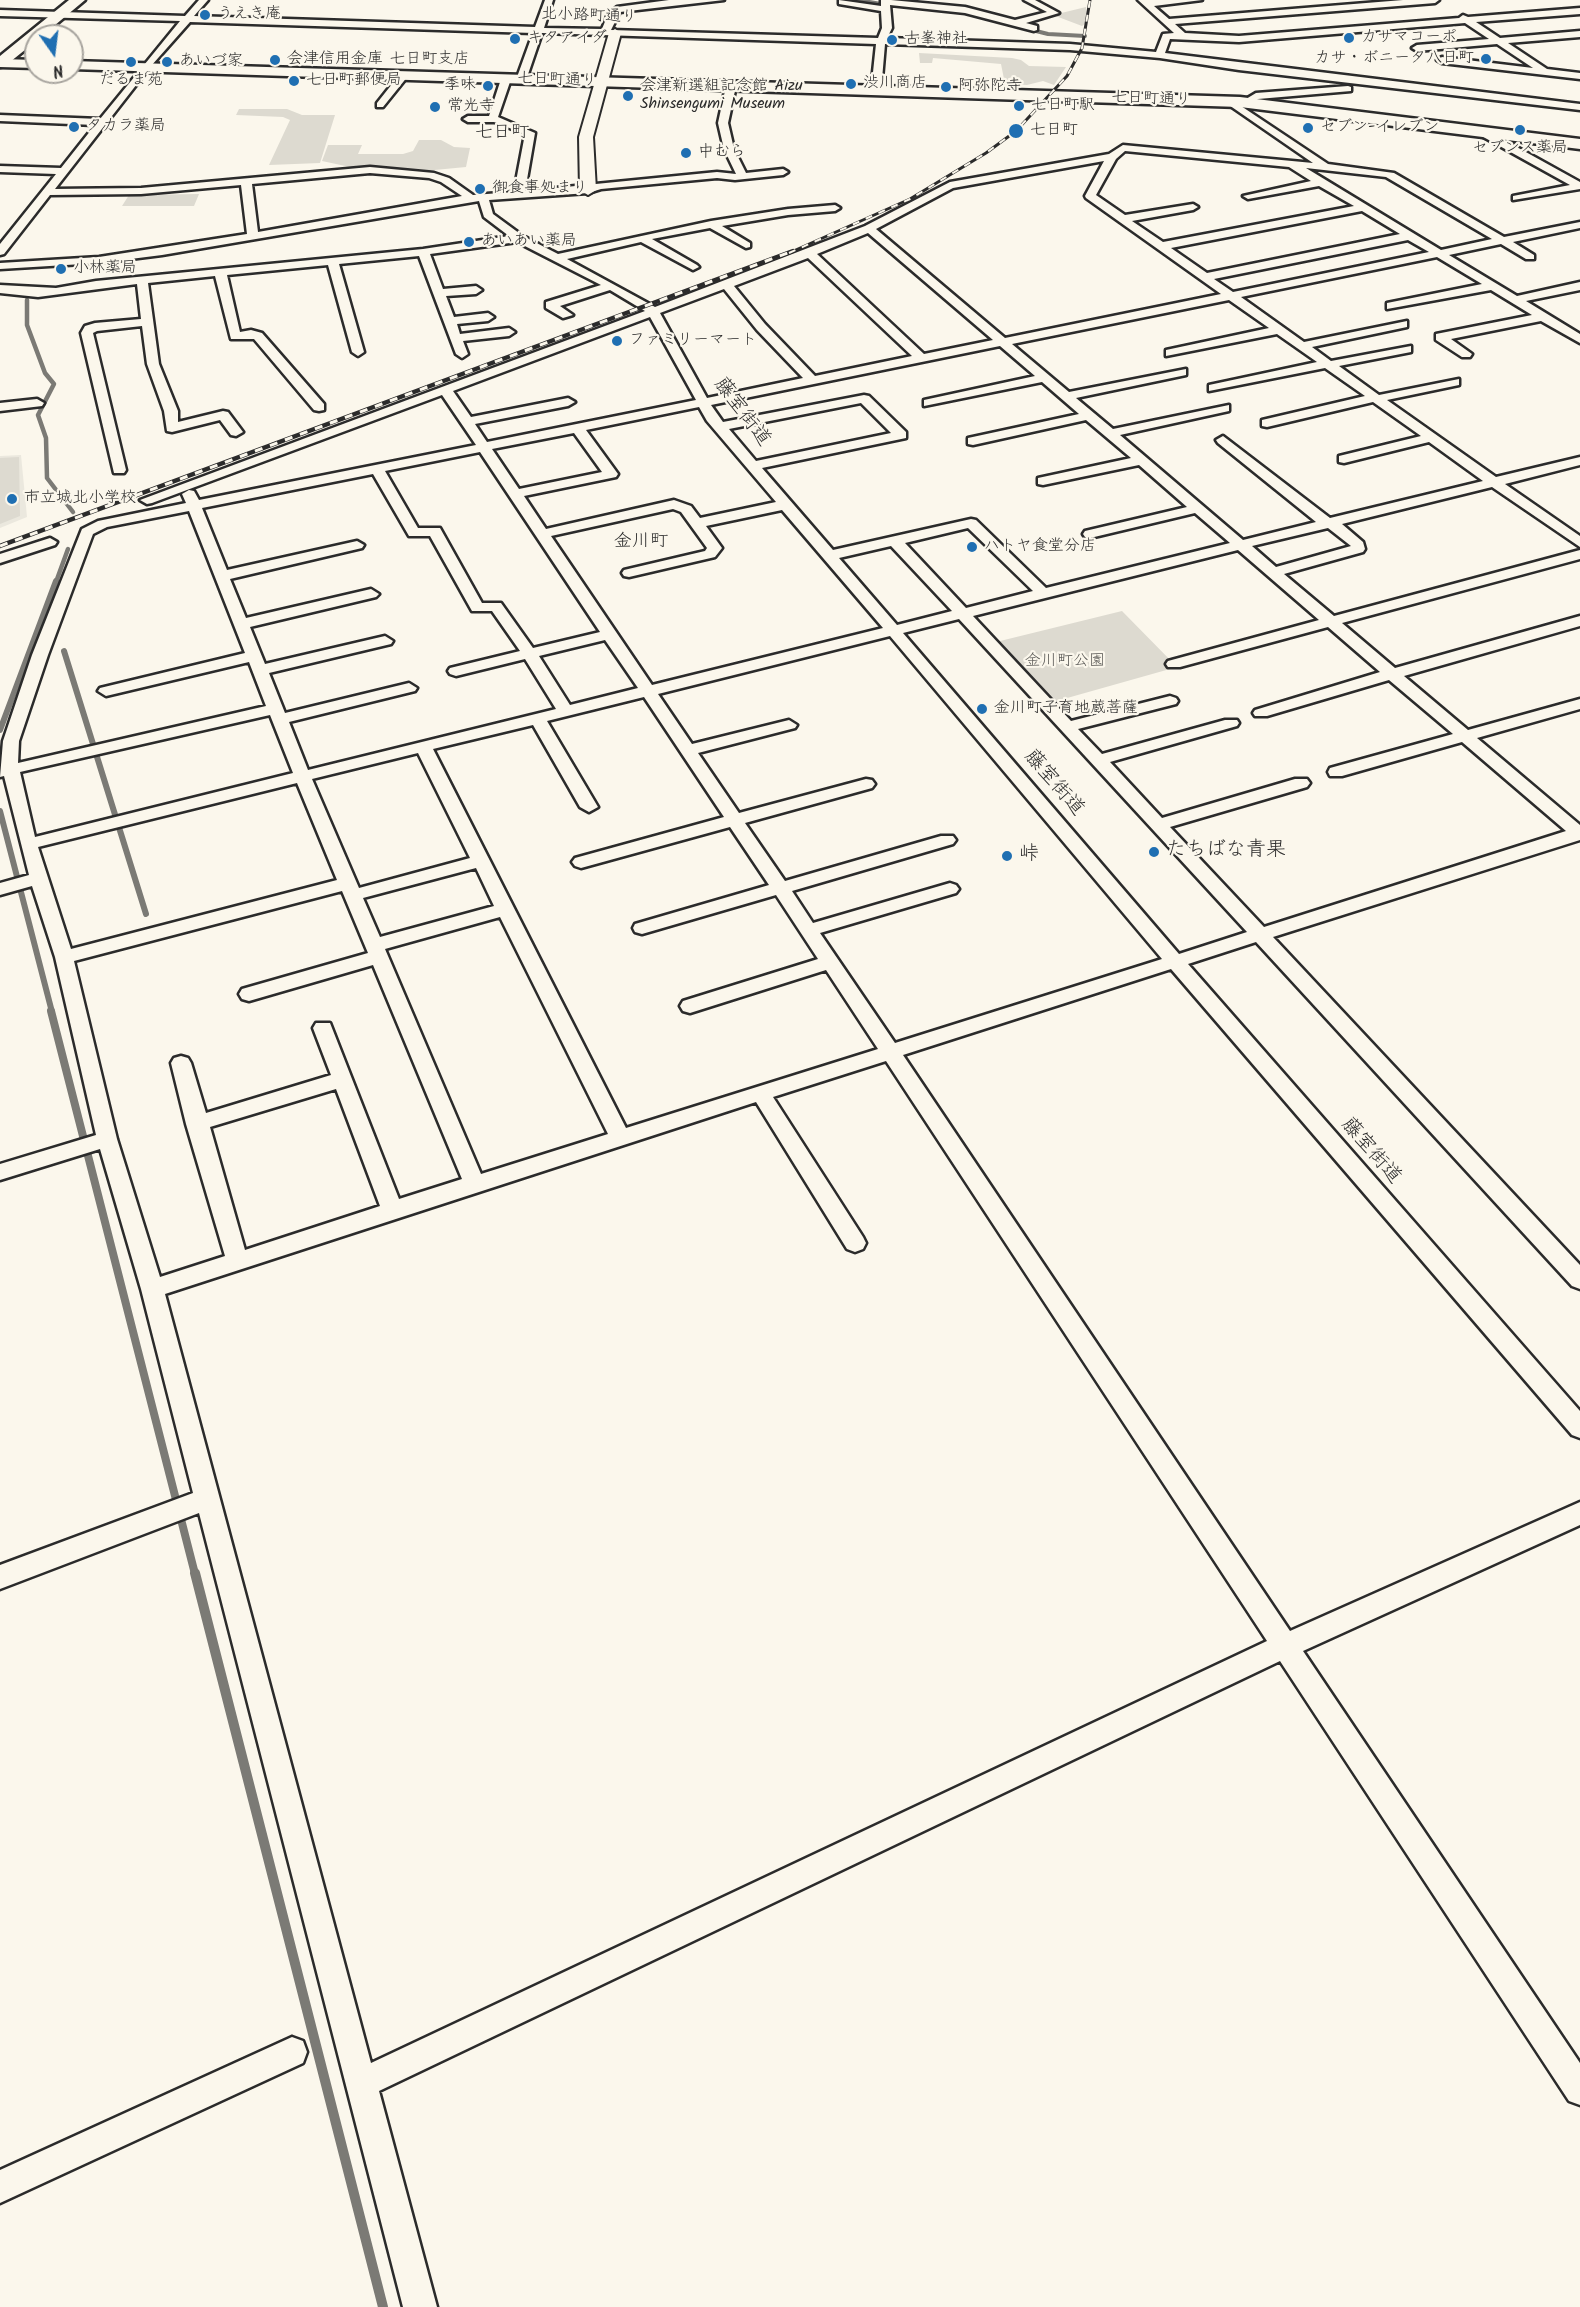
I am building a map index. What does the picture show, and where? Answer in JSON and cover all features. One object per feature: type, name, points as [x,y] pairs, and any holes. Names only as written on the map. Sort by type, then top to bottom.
[{"type":"main road","points":[[0,63],[78,0]]},
{"type":"main road","points":[[0,63],[24,64]]},
{"type":"main road","name":"七日町通り","points":[[84,65],[1229,101],[1580,144]]},
{"type":"street","points":[[0,252],[204,0]]},
{"type":"street","points":[[494,119],[538,30],[549,0]]},
{"type":"street","points":[[588,190],[586,137],[601,82],[610,33],[610,16],[617,10],[680,2],[720,0]]},
{"type":"street","points":[[1014,23],[1054,13],[1028,0]]},
{"type":"street","points":[[1145,2],[1198,0]]},
{"type":"street","points":[[1168,22],[1435,0],[1546,72]]},
{"type":"street","points":[[842,2],[965,10],[1034,28]]},
{"type":"street","points":[[1145,2],[1183,36]]},
{"type":"street","points":[[876,91],[881,42],[887,28],[885,4]]},
{"type":"street","points":[[1248,5],[1269,22]]},
{"type":"street","points":[[1160,55],[1166,36],[1229,39],[1287,36],[1580,11]]},
{"type":"street","name":"北小路町通り","points":[[0,13],[1070,47],[1160,55],[1371,83],[1580,107]]},
{"type":"street","points":[[1278,29],[1287,36]]},
{"type":"street","points":[[1326,32],[1340,42]]},
{"type":"street","points":[[1418,48],[1580,34]]},
{"type":"street","points":[[1442,60],[1580,76]]},
{"type":"street","points":[[380,105],[403,76]]},
{"type":"street","points":[[1246,102],[1256,96],[1338,90],[1371,83]]},
{"type":"street","points":[[732,86],[723,123],[739,177]]},
{"type":"street","points":[[1229,101],[1325,166]]},
{"type":"street","points":[[0,118],[103,122]]},
{"type":"street","points":[[468,119],[494,119],[530,132],[519,195]]},
{"type":"street","points":[[1482,132],[1580,186],[1517,198]]},
{"type":"street","points":[[1530,257],[1390,175],[1325,166],[1124,148],[1112,157],[1090,196],[1580,543]]},
{"type":"street","points":[[147,500],[810,253],[869,228],[950,185],[1112,157]]},
{"type":"street","points":[[1290,163],[1580,339]]},
{"type":"street","points":[[0,169],[65,171]]},
{"type":"street","points":[[48,192],[141,191],[354,170],[413,172],[445,180],[477,198],[488,215],[519,238],[611,286],[653,311]]},
{"type":"street","points":[[0,266],[99,260],[253,237],[477,198],[783,172]]},
{"type":"street","points":[[246,180],[253,237]]},
{"type":"street","points":[[1248,195],[1321,182]]},
{"type":"street","points":[[1124,219],[1192,207]]},
{"type":"street","points":[[555,258],[711,225],[788,212],[835,208]]},
{"type":"street","points":[[1162,246],[1363,208]]},
{"type":"street","points":[[788,212],[803,221]]},
{"type":"street","points":[[711,225],[746,245]]},
{"type":"street","points":[[420,2307],[362,2083],[198,1503],[152,1289],[102,1141],[64,957],[32,880],[28,844],[5,771],[11,741],[40,655],[87,532],[103,524],[1580,225]]},
{"type":"street","points":[[0,227],[20,227]]},
{"type":"street","points":[[869,228],[1580,833]]},
{"type":"street","points":[[1205,277],[1409,236]]},
{"type":"street","points":[[0,289],[38,293],[142,280],[423,252],[519,238]]},
{"type":"street","points":[[642,238],[693,267]]},
{"type":"street","points":[[423,252],[462,354]]},
{"type":"street","points":[[810,253],[921,358]]},
{"type":"street","points":[[333,262],[358,352]]},
{"type":"street","points":[[220,272],[235,336],[251,334],[258,336],[319,407]]},
{"type":"street","points":[[142,280],[146,322],[157,380],[167,398],[172,428],[223,415],[236,432]]},
{"type":"street","points":[[726,284],[761,327],[812,381]]},
{"type":"street","points":[[567,315],[550,305],[611,286]]},
{"type":"street","points":[[1391,306],[1491,286]]},
{"type":"street","points":[[1515,300],[1580,286]]},
{"type":"street","points":[[439,293],[476,290]]},
{"type":"street","name":"藤室街道","points":[[653,311],[703,403],[784,505],[1174,960],[1580,1428]]},
{"type":"street","points":[[1466,354],[1440,337],[1542,316]]},
{"type":"street","points":[[449,321],[488,317]]},
{"type":"street","points":[[119,470],[87,333],[89,328],[146,322]]},
{"type":"street","points":[[1300,346],[1403,324]]},
{"type":"street","points":[[1170,353],[1278,330]]},
{"type":"street","points":[[456,338],[509,332]]},
{"type":"street","points":[[1214,388],[1407,348]]},
{"type":"street","points":[[1068,396],[1182,372]]},
{"type":"street","points":[[929,403],[1046,378]]},
{"type":"street","points":[[1267,423],[1454,382]]},
{"type":"street","points":[[445,389],[831,962],[1580,2091]]},
{"type":"street","points":[[720,427],[864,399],[901,435],[753,466]]},
{"type":"street","points":[[468,422],[568,402]]},
{"type":"street","points":[[0,407],[37,403]]},
{"type":"street","points":[[1111,433],[1224,408]]},
{"type":"street","points":[[973,441],[1090,415]]},
{"type":"street","points":[[516,494],[611,474],[577,428]]},
{"type":"street","points":[[1344,459],[1431,438]]},
{"type":"street","points":[[1222,440],[1358,545],[1358,549],[1274,572]]},
{"type":"street","points":[[1043,481],[1143,460]]},
{"type":"street","points":[[28,844],[1330,523],[1577,465]]},
{"type":"street","points":[[376,469],[414,533],[435,531],[477,608],[496,606],[566,712]]},
{"type":"street","points":[[185,486],[303,778],[475,1184]]},
{"type":"street","points":[[543,534],[674,504],[686,509],[715,548],[714,552],[629,573]]},
{"type":"street","points":[[697,523],[784,505]]},
{"type":"street","points":[[1090,534],[1200,508]]},
{"type":"street","points":[[828,556],[971,523],[1044,594]]},
{"type":"street","points":[[895,541],[966,614],[1580,1280]]},
{"type":"street","points":[[0,559],[50,542]]},
{"type":"street","points":[[222,576],[357,545]]},
{"type":"street","points":[[1174,664],[1580,554]]},
{"type":"street","points":[[241,624],[371,594]]},
{"type":"street","points":[[1262,713],[1393,673],[1580,621]]},
{"type":"street","points":[[456,671],[610,634]]},
{"type":"street","points":[[106,691],[385,641]]},
{"type":"street","points":[[5,771],[96,750],[409,688]]},
{"type":"street","points":[[1069,726],[1170,701]]},
{"type":"street","points":[[1336,772],[1580,704]]},
{"type":"street","points":[[538,719],[590,807]]},
{"type":"street","points":[[1100,760],[1231,723]]},
{"type":"street","points":[[688,750],[789,724]]},
{"type":"street","points":[[424,748],[621,1139]]},
{"type":"street","points":[[1159,824],[1300,783]]},
{"type":"street","points":[[581,862],[866,784]]},
{"type":"street","points":[[152,1289],[392,1210],[891,1053],[1174,960],[1580,833]]},
{"type":"street","points":[[642,928],[947,840]]},
{"type":"street","points":[[64,957],[351,889],[481,861]]},
{"type":"street","points":[[0,889],[32,880]]},
{"type":"street","points":[[808,930],[950,888]]},
{"type":"street","points":[[249,994],[505,909]]},
{"type":"street","points":[[690,1006],[831,962]]},
{"type":"street","points":[[323,1028],[392,1210]]},
{"type":"street","points":[[181,1063],[196,1124],[237,1261]]},
{"type":"street","points":[[196,1124],[342,1079]]},
{"type":"street","points":[[761,1094],[855,1243]]},
{"type":"street","points":[[0,1172],[102,1141]]},
{"type":"street","points":[[0,1576],[198,1503]]},
{"type":"street","points":[[362,2083],[1285,1646],[1580,1513]]},
{"type":"street","points":[[0,2187],[292,2052]]},
{"type":"shaded area","name":"市立城北小学校","points":[[21,455],[27,517],[0,528],[0,456]]},
{"type":"green space","points":[[1086,7],[1086,23],[1082,26],[1053,15]]},
{"type":"green space","points":[[919,53],[1012,58],[1021,60],[1029,66],[1066,67],[1054,85],[1043,81],[1027,85],[1005,84],[1001,64],[933,58],[932,63],[920,63]]},
{"type":"green space","points":[[239,109],[287,109],[302,115],[335,115],[320,163],[269,165],[290,120],[283,117],[236,115]]},
{"type":"green space","points":[[419,140],[441,140],[454,147],[470,148],[466,167],[424,171],[350,167],[322,161],[328,145],[362,145],[358,154],[403,154],[413,151]]},
{"type":"green space","points":[[199,194],[194,206],[122,206],[129,195]]},
{"type":"green space","name":"市立城北小学校","points":[[19,457],[20,516],[0,524],[0,458]]},
{"type":"green space","name":"金川町公園","points":[[1122,611],[1177,667],[1053,702],[996,642]]},
{"type":"waterway","points":[[858,0],[881,4]]},
{"type":"waterway","points":[[1012,25],[1048,34],[1085,36]]},
{"type":"waterway","points":[[27,300],[27,325],[45,373],[54,384],[38,415],[46,438],[47,478],[73,512]]},
{"type":"waterway","points":[[56,582],[68,549]]},
{"type":"waterway","points":[[0,730],[56,581]]},
{"type":"waterway","points":[[64,651],[146,914]]},
{"type":"waterway","points":[[0,811],[52,1012]]},
{"type":"waterway","points":[[51,1011],[195,1574]]},
{"type":"waterway","points":[[195,1573],[383,2307]]},
{"type":"railway","points":[[789,253],[910,199],[986,153],[1016,131],[1067,76],[1082,48],[1090,0]]},
{"type":"railway","points":[[0,546],[793,251]]},
{"type":"place","name":"うえき庵","points":[[205,15]]},
{"type":"place","name":"カサマコーポ","points":[[1349,38]]},
{"type":"place","name":"キタアイダ","points":[[515,39]]},
{"type":"place","name":"古峯神社","points":[[892,40]]},
{"type":"place","name":"カサ・ボニータ八日町","points":[[1486,59]]},
{"type":"place","name":"会津信用金庫 七日町支店","points":[[275,60]]},
{"type":"place","name":"だるま苑","points":[[131,62]]},
{"type":"place","name":"あいづ家","points":[[167,62]]},
{"type":"place","name":"七日町郵便局","points":[[294,81]]},
{"type":"place","name":"渋川商店","points":[[851,84]]},
{"type":"place","name":"季味","points":[[488,86]]},
{"type":"place","name":"阿弥陀寺","points":[[946,87]]},
{"type":"place","name":"会津新選組記念館 Aizu Shinsengumi Museum","points":[[628,96]]},
{"type":"place","name":"七日町駅","points":[[1019,106]]},
{"type":"place","name":"常光寺","points":[[435,107]]},
{"type":"place","name":"タカラ薬局","points":[[74,127]]},
{"type":"place","name":"セブン-イレブン","points":[[1308,128]]},
{"type":"place","name":"セブンス薬局","points":[[1520,130]]},
{"type":"place","name":"七日町","points":[[1016,131]]},
{"type":"place","name":"中むら","points":[[686,153]]},
{"type":"place","name":"御食事処まり","points":[[480,189]]},
{"type":"place","name":"あいあい薬局","points":[[469,242]]},
{"type":"place","name":"小林薬局","points":[[61,269]]},
{"type":"place","name":"ファミリーマート","points":[[617,341]]},
{"type":"place","name":"市立城北小学校","points":[[12,499]]},
{"type":"place","name":"ハトヤ食堂分店","points":[[972,547]]},
{"type":"place","name":"金川町子育地蔵菩薩","points":[[982,709]]},
{"type":"place","name":"たちばな青果","points":[[1154,852]]},
{"type":"place","name":"峠","points":[[1007,856]]},
{"type":"district","name":"七日町","points":[[502,134]]},
{"type":"district","name":"金川町","points":[[641,543]]}]
